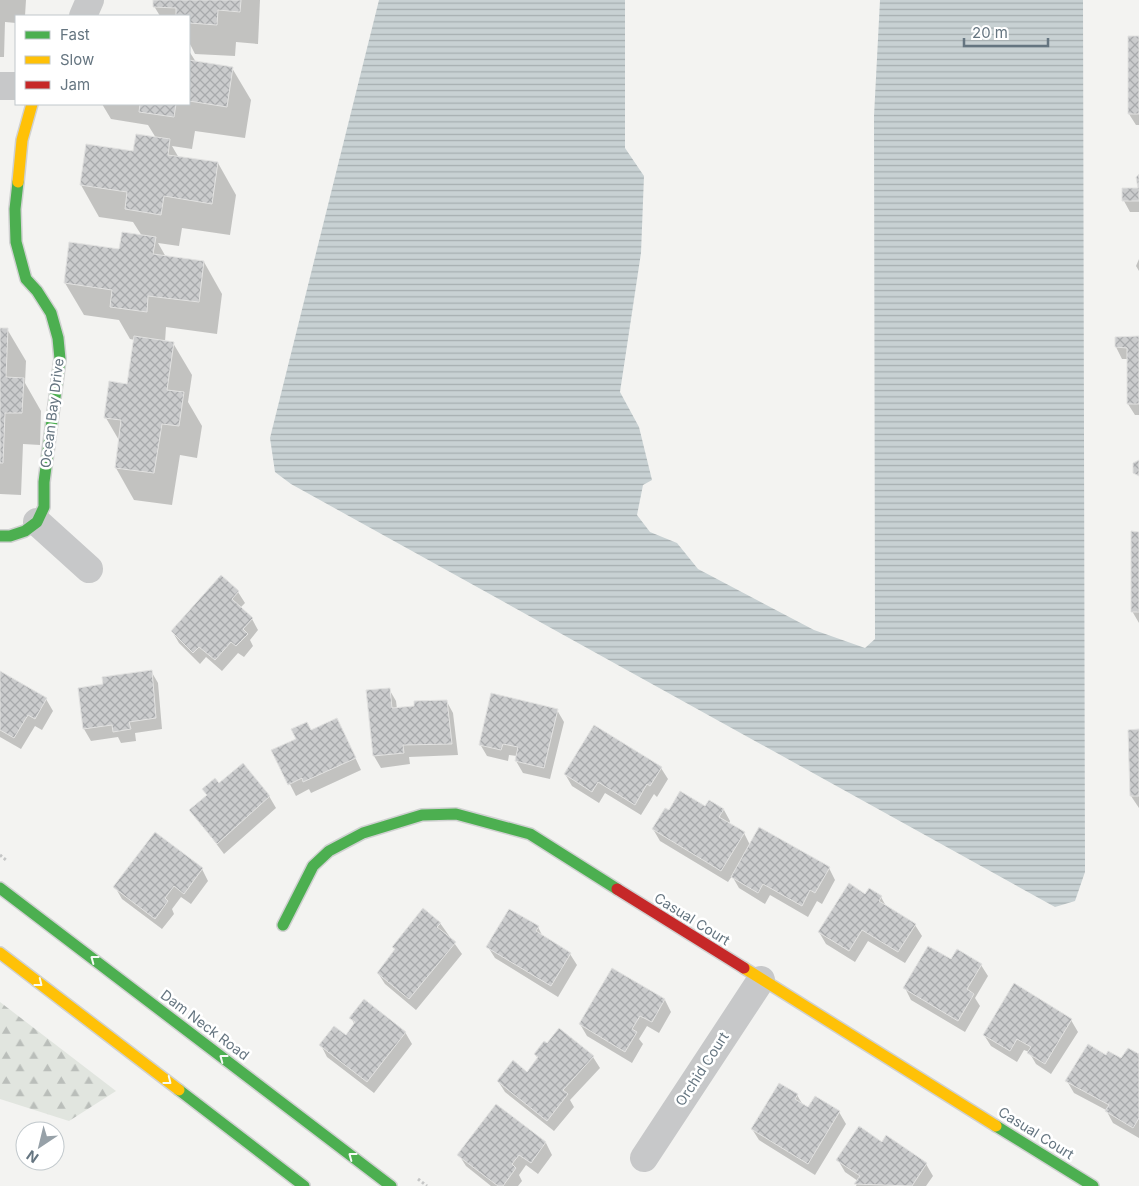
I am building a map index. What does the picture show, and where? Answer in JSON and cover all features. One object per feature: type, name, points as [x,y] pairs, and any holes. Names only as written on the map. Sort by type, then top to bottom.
[{"type":"street","points":[[83,15],[90,0]]},
{"type":"street","points":[[0,86],[15,86]]},
{"type":"street","name":"Ocean Bay Drive","points":[[32,105],[22,140],[15,209],[16,242],[26,279],[37,291],[51,313],[58,338],[60,359],[44,482],[44,507],[36,522]]},
{"type":"street","points":[[0,536],[10,536],[25,532],[36,522],[89,569]]},
{"type":"street","name":"Casual Court","points":[[283,925],[317,861],[353,836],[384,824],[419,816],[455,814],[494,822],[530,834],[1092,1186]]},
{"type":"street","name":"Dam Neck Road","points":[[0,888],[391,1186]]},
{"type":"street","points":[[0,953],[304,1186]]},
{"type":"street","name":"Orchid Court","points":[[644,1158],[761,980]]},
{"type":"green space","points":[[0,1002],[116,1091],[69,1121],[0,1099]]},
{"type":"shaded area","points":[[379,0],[625,0],[625,148],[644,176],[641,253],[620,392],[639,427],[652,480],[643,485],[637,515],[650,532],[677,543],[698,569],[814,630],[865,648],[875,639],[874,116],[880,0],[1083,0],[1085,872],[1075,901],[1055,907],[291,484],[275,472],[270,438]]},
{"type":"building","points":[[153,0],[241,0],[240,12],[218,10],[217,25],[190,23],[190,15],[176,15],[176,8],[153,7]]},
{"type":"building","points":[[1128,36],[1139,36],[1139,114],[1128,114]]},
{"type":"building","points":[[190,60],[233,67],[227,107],[190,101]]},
{"type":"building","points":[[140,105],[176,105],[174,117],[139,112]]},
{"type":"building","points":[[136,134],[170,139],[168,155],[218,162],[212,204],[164,196],[161,215],[125,209],[127,192],[80,185],[86,144],[133,151]]},
{"type":"building","points":[[1139,174],[1139,201],[1122,201],[1122,188],[1138,188],[1136,177]]},
{"type":"building","points":[[122,232],[156,237],[153,254],[204,261],[199,302],[148,296],[147,312],[110,307],[112,290],[64,283],[69,242],[119,249]]},
{"type":"building","points":[[0,328],[8,328],[6,377],[24,378],[22,413],[5,413],[3,463],[0,463]]},
{"type":"building","points":[[134,336],[174,342],[167,390],[184,392],[179,426],[162,424],[154,473],[115,468],[121,420],[104,418],[109,381],[127,384]]},
{"type":"building","points":[[1139,336],[1139,404],[1127,404],[1127,348],[1115,347],[1115,337]]},
{"type":"building","points":[[1139,460],[1139,476],[1133,473],[1133,463]]},
{"type":"building","points":[[1131,531],[1139,532],[1139,612],[1131,612]]},
{"type":"building","points":[[221,575],[239,591],[232,599],[253,618],[243,629],[248,634],[236,646],[231,642],[215,660],[199,647],[193,653],[171,631]]},
{"type":"building","points":[[152,670],[156,718],[129,722],[131,729],[113,732],[112,725],[83,729],[78,688],[103,684],[102,677]]},
{"type":"building","points":[[0,671],[47,698],[35,719],[28,715],[14,738],[0,730]]},
{"type":"building","points":[[390,688],[392,708],[414,706],[414,701],[447,700],[452,744],[403,745],[404,753],[373,756],[366,690]]},
{"type":"building","points":[[491,693],[558,709],[544,768],[515,761],[518,747],[503,744],[501,750],[479,745]]},
{"type":"building","points":[[337,718],[356,758],[303,782],[302,778],[288,785],[271,750],[296,739],[291,729],[307,722],[311,730]]},
{"type":"building","points":[[594,725],[662,767],[650,786],[647,784],[635,805],[598,782],[592,792],[564,774]]},
{"type":"building","points":[[1139,729],[1139,796],[1130,796],[1128,730]]},
{"type":"building","points":[[243,763],[270,796],[217,844],[189,810],[207,795],[202,789],[215,778],[219,783]]},
{"type":"building","points":[[680,791],[705,806],[709,800],[724,809],[719,817],[745,832],[721,871],[652,829],[665,808],[669,810]]},
{"type":"building","points":[[759,827],[830,867],[815,893],[810,890],[802,906],[763,884],[758,893],[731,877]]},
{"type":"building","points":[[155,832],[203,868],[184,894],[174,886],[165,898],[168,901],[155,919],[113,887]]},
{"type":"building","points":[[849,883],[865,894],[869,888],[882,896],[879,901],[916,924],[898,952],[862,930],[849,951],[818,932]]},
{"type":"building","points":[[423,908],[441,923],[437,927],[456,942],[409,999],[377,973],[395,949],[392,947]]},
{"type":"building","points":[[509,909],[539,926],[536,931],[571,953],[551,986],[486,947]]},
{"type":"building","points":[[928,946],[951,959],[957,949],[982,964],[967,989],[974,994],[958,1021],[903,988]]},
{"type":"building","points":[[612,968],[665,999],[652,1022],[640,1016],[632,1029],[637,1032],[625,1052],[579,1024]]},
{"type":"building","points":[[1014,983],[1072,1019],[1045,1064],[1027,1053],[1031,1047],[1017,1039],[1010,1051],[983,1035]]},
{"type":"building","points":[[364,999],[406,1032],[367,1082],[319,1045],[334,1026],[346,1035],[355,1022],[349,1018]]},
{"type":"building","points":[[559,1028],[594,1056],[563,1090],[568,1094],[547,1121],[497,1081],[513,1060],[527,1072],[538,1057],[534,1054],[544,1041],[547,1043]]},
{"type":"building","points":[[1088,1044],[1106,1055],[1108,1051],[1121,1058],[1128,1048],[1139,1054],[1139,1118],[1133,1128],[1105,1111],[1109,1105],[1065,1081]]},
{"type":"building","points":[[779,1083],[798,1094],[795,1099],[808,1107],[815,1096],[840,1111],[808,1164],[751,1129]]},
{"type":"building","points":[[496,1104],[546,1142],[531,1163],[519,1155],[512,1164],[516,1168],[503,1186],[498,1186],[457,1155]]},
{"type":"building","points":[[859,1126],[882,1142],[886,1135],[927,1163],[912,1186],[854,1184],[860,1176],[836,1160]]},
{"type":"traffic: fast","points":[[0,536],[10,536],[25,531],[37,522],[44,507],[44,482],[60,359],[58,338],[51,313],[37,291],[26,279],[16,242],[15,209],[18,182]]},
{"type":"traffic: fast","points":[[283,925],[313,866],[329,851],[363,833],[422,815],[456,814],[530,834],[617,889]]},
{"type":"traffic: fast","points":[[0,888],[391,1186]]},
{"type":"traffic: fast","points":[[179,1090],[304,1186]]},
{"type":"traffic: fast","points":[[996,1126],[1093,1186]]},
{"type":"traffic: slow","points":[[18,182],[22,140],[32,105]]},
{"type":"traffic: slow","points":[[0,953],[179,1090]]},
{"type":"traffic: slow","points":[[744,968],[996,1126]]},
{"type":"traffic: jam","points":[[617,889],[744,968]]}]
